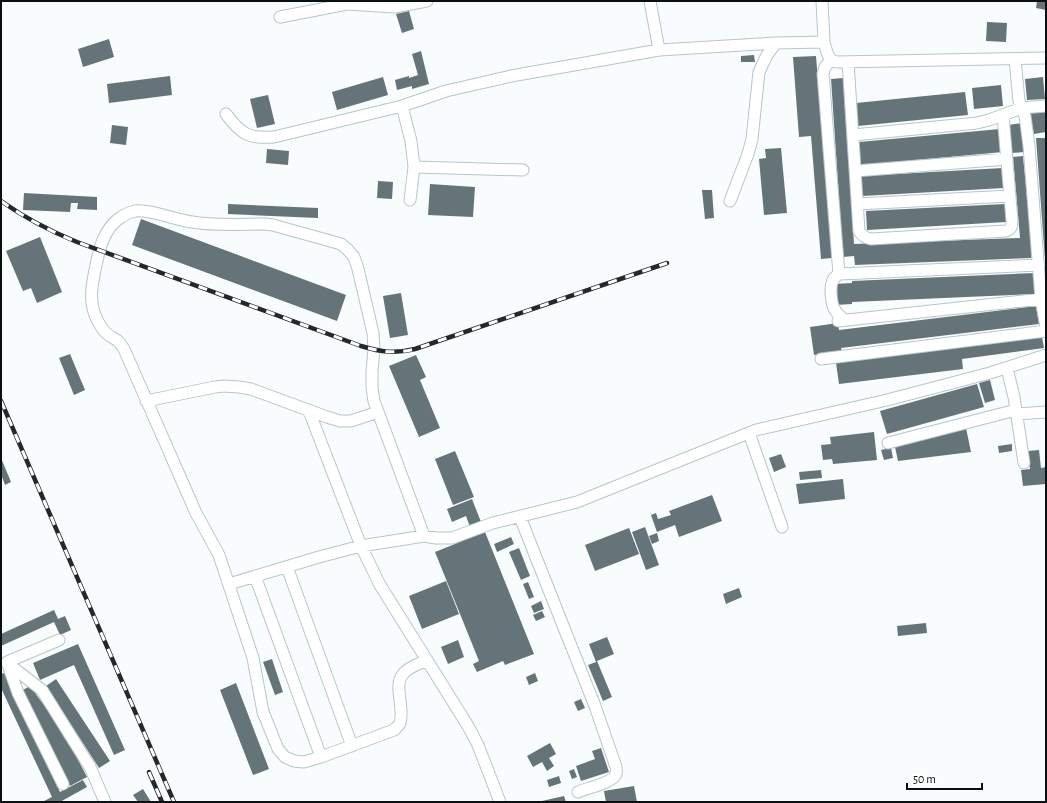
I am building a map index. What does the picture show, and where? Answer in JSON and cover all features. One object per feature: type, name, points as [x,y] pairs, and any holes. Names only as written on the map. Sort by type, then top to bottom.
[{"type":"lane","points":[[280,17],[347,4],[394,7],[427,1]]},
{"type":"lane","points":[[650,1],[659,50]]},
{"type":"lane","points":[[822,1],[824,42],[829,58],[837,62],[1046,58]]},
{"type":"lane","points":[[730,201],[748,154],[752,139],[759,72],[767,55],[776,42]]},
{"type":"lane","points":[[226,114],[236,128],[248,136],[263,138],[274,137],[402,106],[446,91],[503,78],[612,59],[632,54],[659,50],[776,42],[824,42]]},
{"type":"lane","points":[[1015,59],[1019,101],[1025,116],[1029,146],[1041,299],[1046,326]]},
{"type":"lane","points":[[831,60],[825,67],[823,74],[839,274]]},
{"type":"lane","points":[[848,62],[859,231],[865,238],[871,239],[1010,230],[1012,222],[1003,115]]},
{"type":"lane","points":[[402,106],[411,140],[414,167],[410,200]]},
{"type":"lane","points":[[853,135],[977,123],[1022,108],[1046,106]]},
{"type":"lane","points":[[855,172],[1007,159]]},
{"type":"lane","points":[[414,167],[523,170]]},
{"type":"lane","points":[[857,204],[1010,196]]},
{"type":"lane","points":[[424,536],[374,401],[372,388],[374,349],[373,333],[358,269],[354,257],[348,250],[340,244],[273,225],[192,222],[150,212],[136,211],[128,213],[116,220],[107,232],[99,251],[91,288],[91,303],[94,314],[99,325],[124,349],[196,513],[219,554],[253,658],[263,712],[278,749],[285,757],[294,761],[304,762],[394,730],[400,724],[401,714],[399,693],[402,674],[409,668],[427,660]]},
{"type":"lane","points":[[1039,265],[839,274],[834,278],[832,283],[831,295],[832,305],[841,320],[1041,299]]},
{"type":"lane","points":[[821,359],[1046,332]]},
{"type":"lane","points":[[229,584],[362,546],[424,536],[452,538],[493,523],[577,502],[749,433],[776,425],[887,400],[1006,368],[1046,355]]},
{"type":"lane","points":[[1006,368],[1014,397],[1024,463]]},
{"type":"lane","points":[[146,401],[224,386],[251,389],[340,421],[351,421],[378,412]]},
{"type":"lane","points":[[309,411],[362,546],[380,585],[468,726],[478,745],[500,802]]},
{"type":"lane","points":[[888,443],[1016,412],[1046,412]]},
{"type":"lane","points":[[749,433],[782,527]]},
{"type":"lane","points":[[520,517],[596,706],[616,767],[617,772],[613,778],[578,792]]},
{"type":"lane","points":[[287,567],[352,746]]},
{"type":"lane","points":[[255,576],[321,757]]},
{"type":"lane","points":[[4,661],[59,640]]},
{"type":"lane","points":[[4,661],[18,693],[63,784]]},
{"type":"lane","points":[[4,661],[42,690],[90,767],[105,802]]},
{"type":"building","points":[[1037,1],[1046,1],[1046,10],[1036,8]]},
{"type":"building","points":[[409,11],[414,29],[402,33],[396,14]]},
{"type":"building","points":[[987,22],[1007,23],[1006,42],[986,41]]},
{"type":"building","points":[[109,39],[114,57],[83,67],[78,49]]},
{"type":"building","points":[[421,51],[429,84],[412,89],[412,86],[397,90],[395,80],[418,75],[412,54]]},
{"type":"building","points":[[754,55],[755,62],[741,62],[741,56]]},
{"type":"building","points":[[816,56],[832,258],[821,259],[811,136],[799,137],[793,57]]},
{"type":"building","points":[[170,76],[172,95],[109,103],[107,84]]},
{"type":"building","points":[[383,77],[388,95],[337,110],[332,92]]},
{"type":"building","points":[[1043,77],[1045,99],[1027,100],[1025,79]]},
{"type":"building","points":[[843,78],[854,244],[1020,238],[1013,157],[1023,156],[1031,238],[1031,258],[855,265],[854,256],[843,257],[831,79]]},
{"type":"building","points":[[1001,85],[1003,106],[974,109],[972,88]]},
{"type":"building","points":[[965,92],[968,115],[858,126],[856,103]]},
{"type":"building","points":[[268,95],[275,124],[257,128],[250,99]]},
{"type":"building","points":[[1046,110],[1046,132],[1034,134],[1030,113]]},
{"type":"building","points":[[1022,123],[1025,152],[1012,153],[1009,125]]},
{"type":"building","points":[[112,125],[128,127],[126,145],[110,143]]},
{"type":"building","points":[[1000,129],[1003,152],[861,165],[859,142]]},
{"type":"building","points":[[1036,138],[1046,138],[1046,260],[1045,260]]},
{"type":"building","points":[[781,148],[787,213],[764,215],[759,159],[766,158],[765,149]]},
{"type":"building","points":[[267,149],[289,151],[288,165],[266,163]]},
{"type":"building","points":[[1003,168],[1004,188],[862,196],[861,176]]},
{"type":"building","points":[[378,181],[393,182],[392,199],[377,198]]},
{"type":"building","points":[[430,184],[475,187],[473,217],[428,215]]},
{"type":"building","points":[[702,190],[712,190],[714,218],[705,219]]},
{"type":"building","points":[[24,193],[97,197],[97,210],[77,209],[78,203],[71,203],[70,212],[23,210]]},
{"type":"building","points":[[228,204],[318,208],[318,218],[228,214]]},
{"type":"building","points":[[1005,204],[1006,222],[867,230],[866,211]]},
{"type":"building","points":[[141,219],[346,295],[337,321],[132,245]]},
{"type":"building","points":[[40,237],[62,292],[37,303],[31,288],[23,291],[6,251]]},
{"type":"building","points":[[1035,273],[1036,294],[852,302],[852,304],[835,305],[834,284],[852,283],[852,281]]},
{"type":"building","points":[[401,293],[408,335],[390,338],[383,296]]},
{"type":"building","points":[[1036,306],[1039,324],[841,348],[842,352],[814,355],[810,327],[838,323],[839,330]]},
{"type":"building","points":[[1042,337],[1044,348],[962,359],[963,369],[839,384],[836,363]]},
{"type":"building","points":[[70,354],[85,390],[74,395],[59,358]]},
{"type":"building","points":[[416,355],[426,377],[420,380],[440,428],[419,437],[389,366]]},
{"type":"building","points":[[990,380],[995,400],[985,403],[979,383]]},
{"type":"building","points":[[977,384],[984,407],[887,434],[880,411]]},
{"type":"building","points":[[966,428],[971,452],[898,461],[895,447]]},
{"type":"building","points":[[874,432],[877,460],[833,464],[832,459],[823,460],[821,445],[831,444],[830,437]]},
{"type":"building","points":[[1012,444],[1012,451],[999,453],[998,446]]},
{"type":"building","points":[[891,448],[893,458],[884,460],[881,450]]},
{"type":"building","points":[[1039,450],[1041,468],[1046,467],[1046,484],[1023,486],[1021,470],[1030,469],[1028,451]]},
{"type":"building","points":[[455,451],[474,497],[453,505],[435,459]]},
{"type":"building","points":[[781,454],[786,467],[774,472],[769,458]]},
{"type":"building","points":[[1,458],[11,482],[5,485],[1,474]]},
{"type":"building","points":[[821,470],[822,478],[800,480],[799,472]]},
{"type":"building","points":[[843,479],[845,499],[799,504],[796,484]]},
{"type":"building","points":[[712,495],[722,521],[679,537],[675,525],[657,532],[651,515],[656,513],[658,519],[671,515],[669,511]]},
{"type":"building","points":[[472,499],[481,522],[470,527],[466,516],[452,522],[447,509]]},
{"type":"building","points":[[645,527],[659,565],[646,570],[632,532]]},
{"type":"building","points":[[629,528],[639,554],[595,571],[585,545]]},
{"type":"building","points":[[485,532],[534,654],[505,665],[503,661],[477,672],[473,664],[479,661],[435,552]]},
{"type":"building","points":[[657,533],[659,541],[652,544],[649,536]]},
{"type":"building","points":[[511,537],[514,544],[497,552],[494,544]]},
{"type":"building","points":[[519,548],[530,576],[521,580],[509,552]]},
{"type":"building","points":[[446,581],[459,614],[422,629],[409,596]]},
{"type":"building","points":[[528,582],[534,597],[529,599],[523,584]]},
{"type":"building","points":[[739,588],[742,597],[726,604],[723,594]]},
{"type":"building","points":[[541,601],[544,609],[534,613],[531,606]]},
{"type":"building","points":[[54,610],[58,619],[65,616],[71,630],[60,635],[54,622],[1,646],[1,634]]},
{"type":"building","points":[[542,611],[545,617],[536,621],[533,615]]},
{"type":"building","points":[[926,623],[927,633],[898,636],[897,626]]},
{"type":"building","points":[[607,637],[614,654],[597,661],[612,697],[603,701],[588,665],[596,662],[589,644]]},
{"type":"building","points":[[458,640],[464,657],[448,664],[441,647]]},
{"type":"building","points":[[78,644],[125,750],[114,755],[74,665],[40,680],[33,663]]},
{"type":"building","points":[[272,659],[283,692],[275,695],[263,662]]},
{"type":"building","points":[[4,673],[60,792],[83,780],[87,787],[60,802],[42,802],[52,797],[1,688],[1,674]]},
{"type":"building","points":[[535,673],[538,681],[529,685],[526,677]]},
{"type":"building","points":[[56,679],[110,761],[99,768],[46,686]]},
{"type":"building","points":[[236,683],[269,769],[253,775],[220,690]]},
{"type":"building","points":[[30,686],[49,712],[53,711],[87,777],[70,786],[21,691]]},
{"type":"building","points":[[581,699],[585,708],[578,711],[574,702]]},
{"type":"building","points":[[550,743],[556,754],[549,758],[554,766],[547,771],[542,762],[533,767],[527,756]]},
{"type":"building","points":[[601,748],[609,772],[581,781],[576,766],[595,759],[592,751]]},
{"type":"building","points":[[574,769],[577,777],[572,779],[569,771]]},
{"type":"building","points":[[559,776],[561,783],[549,787],[547,780]]},
{"type":"building","points":[[634,786],[637,802],[606,802],[604,791]]},
{"type":"building","points":[[143,789],[151,802],[138,802],[133,795]]},
{"type":"building","points":[[564,796],[566,802],[542,802],[542,801]]},
{"type":"railway","points":[[1,201],[38,224],[77,242],[361,346],[388,352],[415,349],[667,263]]},
{"type":"railway","points":[[1,401],[174,802]]},
{"type":"railway","points":[[149,772],[162,802]]}]
